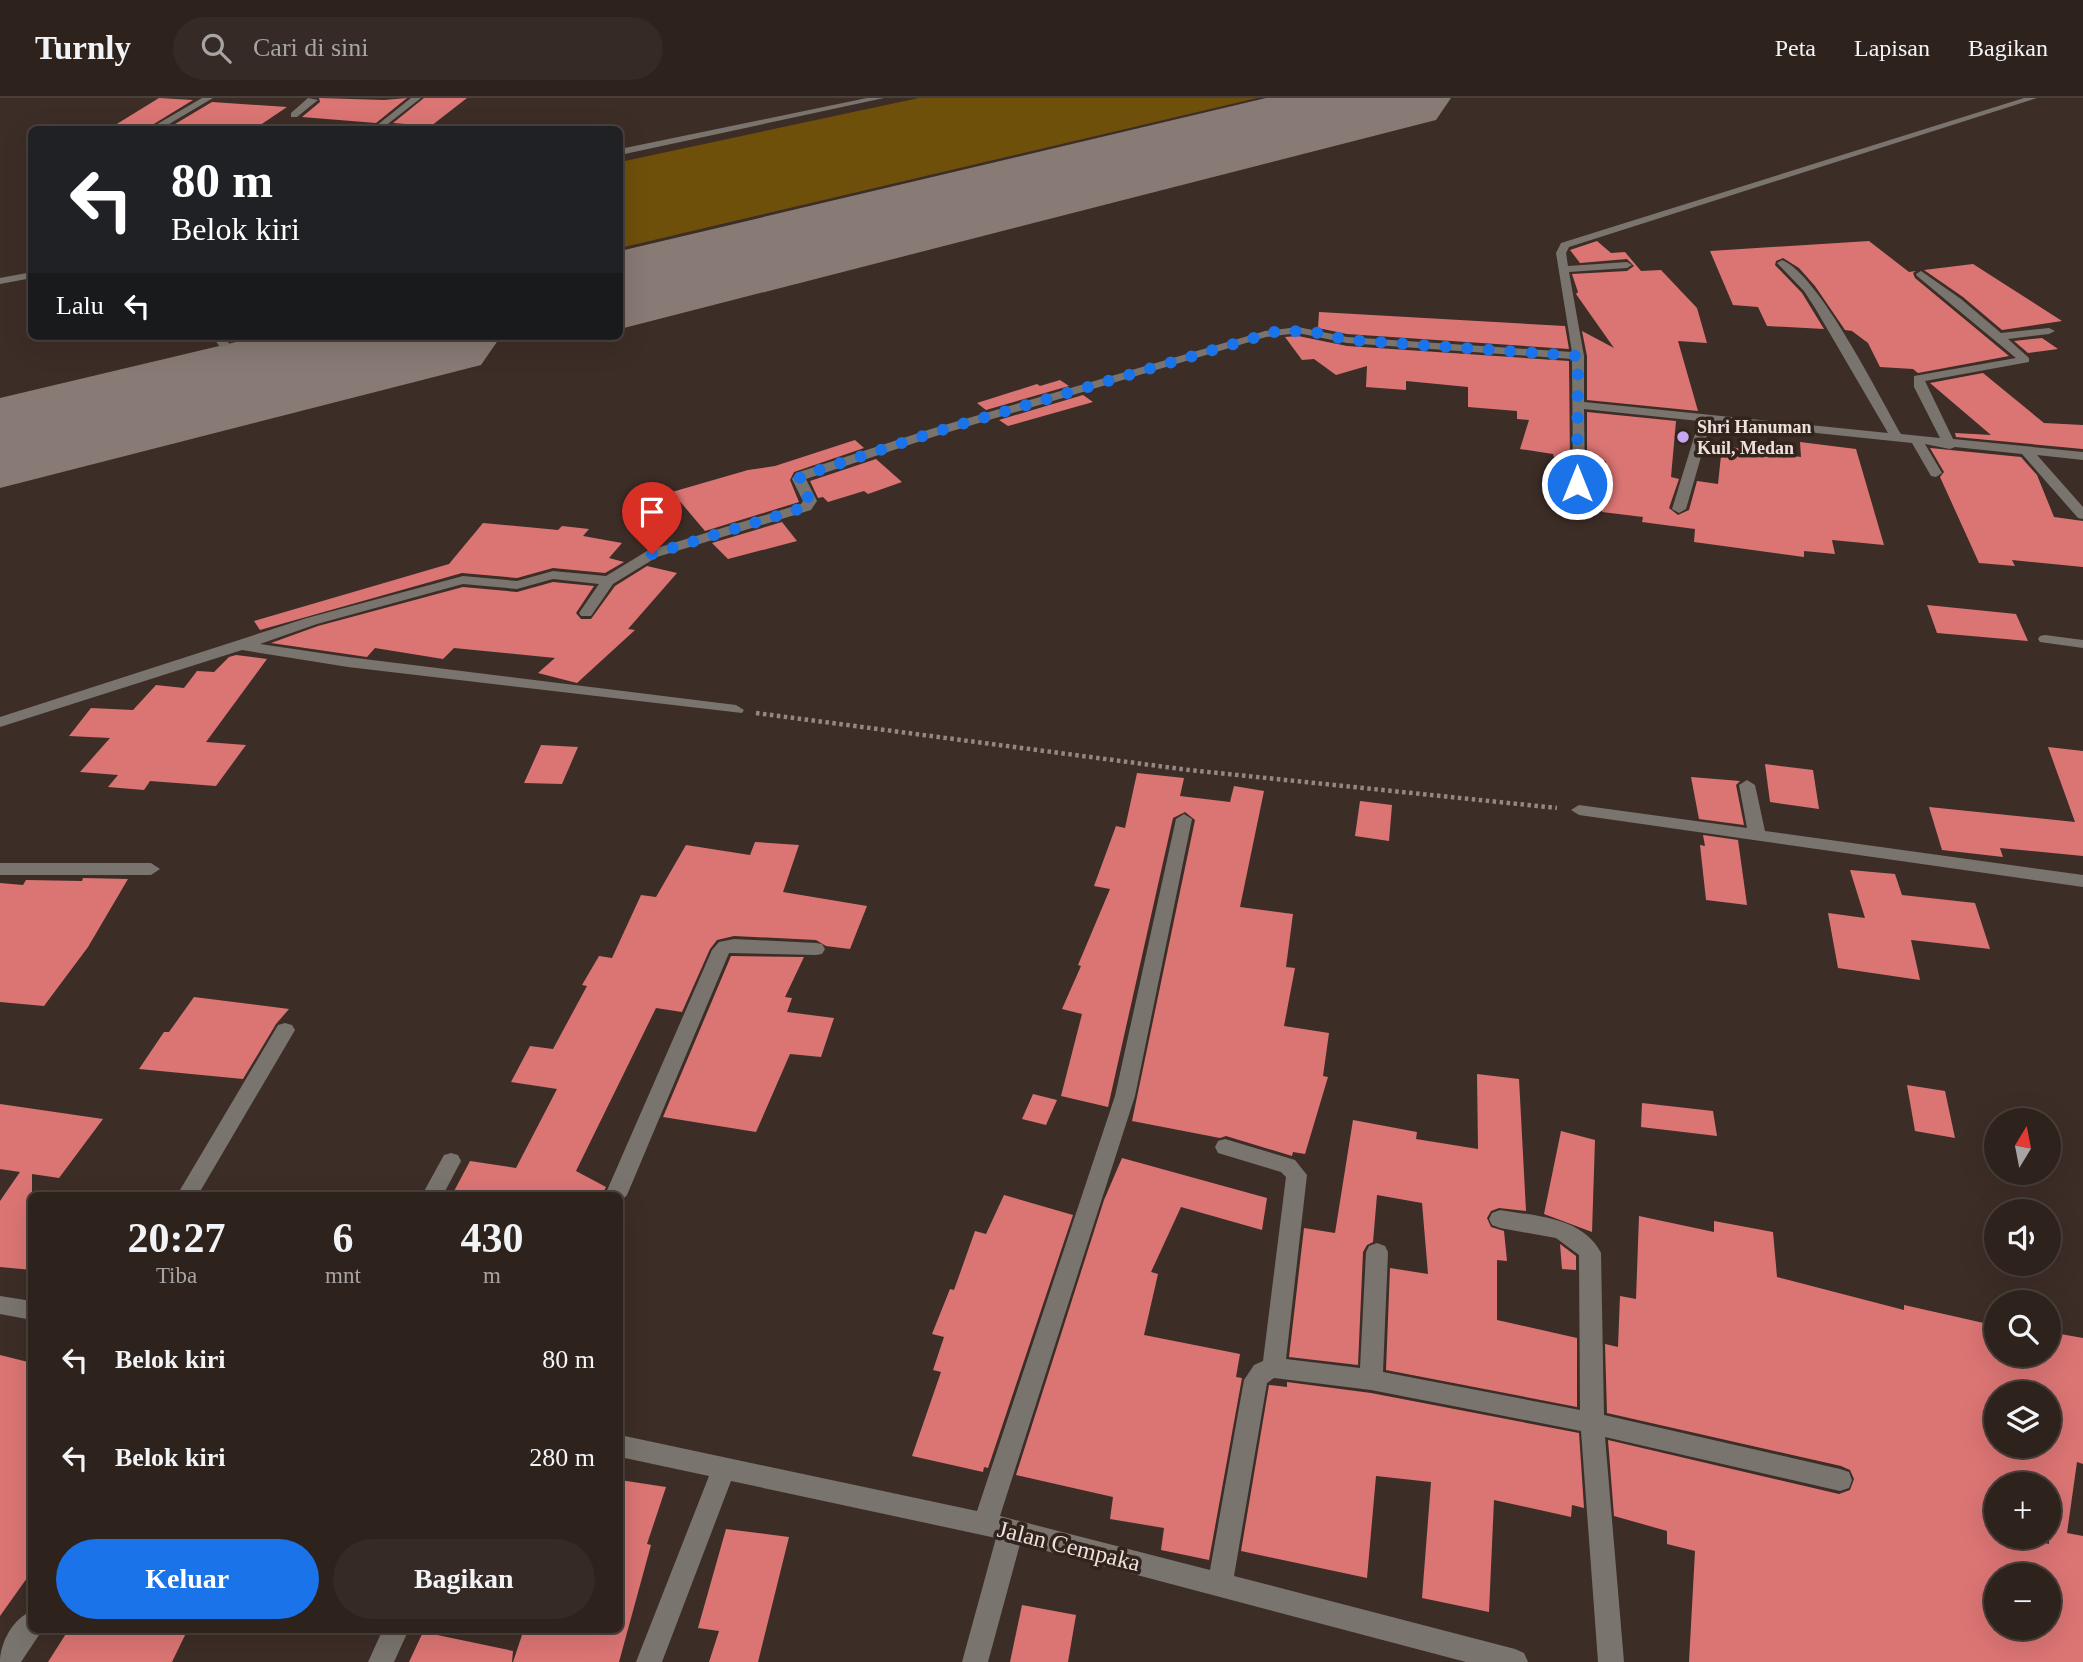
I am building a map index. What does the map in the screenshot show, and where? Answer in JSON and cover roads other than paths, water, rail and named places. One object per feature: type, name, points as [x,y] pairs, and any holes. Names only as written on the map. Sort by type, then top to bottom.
[{"type":"street","points":[[158,126],[209,98]]},
{"type":"street","points":[[294,115],[314,100],[312,98]]},
{"type":"street","points":[[380,126],[417,98]]},
{"type":"street","points":[[623,151],[880,98]]},
{"type":"street","points":[[1577,484],[1578,356],[1561,253],[1565,246],[2033,98]]},
{"type":"street","points":[[1782,263],[1808,289],[1821,308],[1896,436]]},
{"type":"street","points":[[1564,270],[1627,265]]},
{"type":"street","points":[[1920,275],[1948,293],[2025,360],[1919,379],[1920,387],[1950,445]]},
{"type":"street","points":[[0,281],[28,276]]},
{"type":"street","points":[[586,613],[608,581],[652,554],[806,507],[810,501],[799,479],[801,476],[935,432],[1265,334],[1298,330],[1347,340],[1578,356]]},
{"type":"street","points":[[2000,337],[2049,331]]},
{"type":"street","points":[[1577,405],[1896,436],[1950,445],[2083,456]]},
{"type":"street","points":[[1679,509],[1707,416]]},
{"type":"street","points":[[1916,439],[1936,473]]},
{"type":"street","points":[[2027,452],[2083,515]]},
{"type":"street","points":[[0,722],[312,621],[463,580],[517,585],[553,575],[608,581]]},
{"type":"street","points":[[2045,639],[2083,644]]},
{"type":"street","points":[[241,645],[348,662],[736,710]]},
{"type":"street","points":[[1747,785],[1757,835]]},
{"type":"street","points":[[1579,810],[2083,881]]},
{"type":"street","points":[[985,1524],[1125,1096],[1184,819]]},
{"type":"street","points":[[0,869],[150,869]]},
{"type":"street","points":[[617,1192],[721,950],[725,946],[734,945],[817,949]]},
{"type":"street","points":[[189,1192],[285,1030]]},
{"type":"street","points":[[1225,1147],[1288,1166],[1297,1175],[1274,1368]]},
{"type":"street","points":[[434,1192],[451,1161]]},
{"type":"street","points":[[1500,1219],[1567,1233],[1584,1240],[1590,1253],[1592,1423],[1611,1662]]},
{"type":"street","points":[[1371,1380],[1377,1252]]},
{"type":"street","points":[[0,1305],[28,1310]]},
{"type":"street","points":[[1220,1584],[1256,1380],[1262,1372],[1274,1368],[1371,1380],[1592,1423],[1840,1480]]},
{"type":"street","name":"Jalan Cempaka","points":[[623,1447],[1011,1530],[1515,1662]]},
{"type":"street","points":[[649,1662],[724,1468]]},
{"type":"street","points":[[975,1662],[1011,1530]]},
{"type":"street","points":[[5,1662],[28,1629]]},
{"type":"street","points":[[381,1662],[395,1633]]},
{"type":"place","name":"Shri Hanuman Kuil, Medan","points":[[1683,437]]}]
